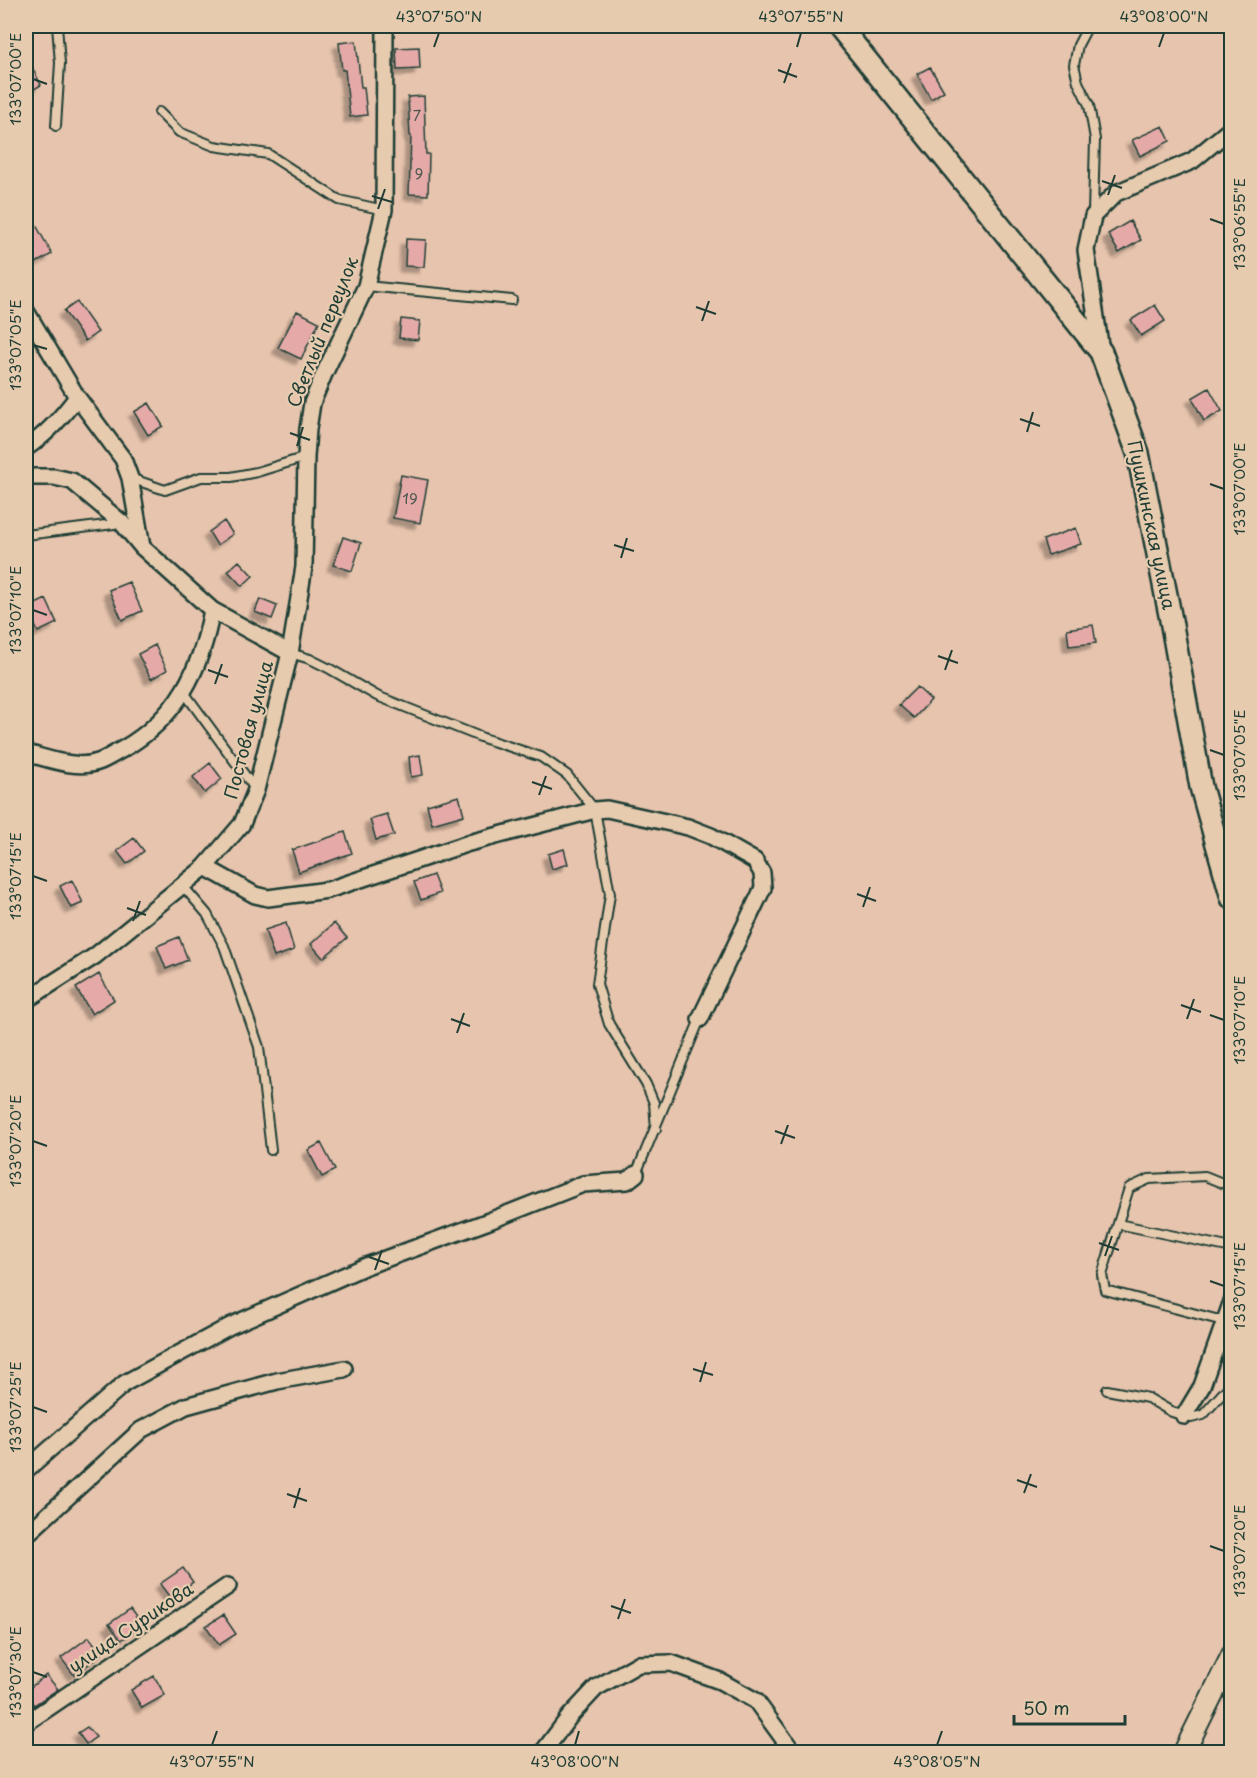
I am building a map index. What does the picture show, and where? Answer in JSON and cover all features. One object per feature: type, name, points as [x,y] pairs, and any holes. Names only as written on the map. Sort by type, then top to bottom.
[{"type":"main road","name":"Пушкинская улица","points":[[839,26],[1101,352],[1138,453],[1172,620],[1201,787],[1232,898]]},
{"type":"street","name":"Светлый переулок","points":[[290,653],[304,567],[306,457],[312,403],[366,286],[384,210],[385,26]]},
{"type":"street","points":[[1101,352],[1086,250],[1093,216],[1116,193],[1192,161],[1232,128]]},
{"type":"street","points":[[26,311],[76,397],[123,459],[130,478],[142,547]]},
{"type":"street","points":[[26,448],[44,436],[58,422],[76,397]]},
{"type":"street","points":[[26,477],[54,477],[72,481],[122,523],[142,547],[212,610],[290,653]]},
{"type":"street","points":[[26,753],[67,763],[98,762],[133,743],[166,715],[184,692],[207,638],[212,610]]},
{"type":"street","name":"Постовая улица","points":[[26,1000],[95,956],[183,886],[205,867],[242,824],[256,790],[290,653]]},
{"type":"street","points":[[205,867],[242,889],[268,898],[328,890],[469,843],[595,810],[608,809],[688,827],[711,836],[754,861],[762,873],[763,888],[700,1019]]},
{"type":"street","points":[[26,1470],[125,1383],[230,1326],[366,1266],[583,1184],[627,1181],[636,1174]]},
{"type":"street","points":[[1184,1416],[1202,1386],[1228,1322],[1232,1301]]},
{"type":"street","points":[[26,1535],[141,1430],[177,1410],[277,1381],[344,1369]]},
{"type":"street","name":"улица Сурикова","points":[[26,1723],[228,1586]]},
{"type":"street","points":[[1184,1752],[1232,1655]]},
{"type":"street","points":[[543,1752],[570,1716],[596,1688],[638,1664],[671,1664],[720,1682],[756,1701],[793,1752]]},
{"type":"lane","points":[[56,126],[60,63],[57,26]]},
{"type":"lane","points":[[1088,26],[1078,45],[1074,65],[1078,82],[1089,105],[1095,139],[1093,216]]},
{"type":"lane","points":[[159,112],[179,132],[214,146],[268,154],[339,200],[384,210]]},
{"type":"lane","points":[[366,286],[512,300]]},
{"type":"lane","points":[[130,478],[165,490],[201,477],[231,477],[257,472],[306,457]]},
{"type":"lane","points":[[26,535],[122,523]]},
{"type":"lane","points":[[290,653],[310,659],[377,696],[483,738],[541,757],[567,775],[595,810],[610,894],[597,984],[609,1024],[646,1084],[654,1103],[656,1128]]},
{"type":"lane","points":[[184,692],[256,790]]},
{"type":"lane","points":[[183,886],[207,914],[224,946],[259,1047],[271,1150]]},
{"type":"lane","points":[[636,1174],[700,1019]]},
{"type":"lane","points":[[1232,1187],[1205,1176],[1149,1179],[1129,1188],[1102,1275],[1105,1290],[1228,1322],[1226,1358],[1232,1372]]},
{"type":"lane","points":[[1118,1224],[1232,1248]]},
{"type":"lane","points":[[1107,1390],[1148,1398],[1173,1412],[1191,1418],[1203,1415],[1232,1383]]},
{"type":"building","points":[[356,41],[361,87],[364,87],[367,115],[350,117],[345,70],[342,70],[339,43]]},
{"type":"building","points":[[419,47],[420,69],[397,70],[396,48]]},
{"type":"building","points":[[26,55],[41,85],[26,94]]},
{"type":"building","points":[[930,67],[944,91],[931,99],[917,74]]},
{"type":"building","points":[[424,96],[426,154],[429,154],[428,195],[409,194],[411,136],[408,97]]},
{"type":"building","points":[[1163,126],[1170,141],[1140,156],[1132,140]]},
{"type":"building","points":[[26,207],[52,254],[36,263],[26,245]]},
{"type":"building","points":[[1130,221],[1141,240],[1119,253],[1108,234]]},
{"type":"building","points":[[406,239],[426,240],[424,267],[405,266]]},
{"type":"building","points":[[77,302],[98,332],[85,341],[64,311]]},
{"type":"building","points":[[1155,305],[1165,321],[1141,336],[1131,320]]},
{"type":"building","points":[[297,311],[319,322],[301,359],[278,348]]},
{"type":"building","points":[[401,319],[420,321],[418,340],[399,338]]},
{"type":"building","points":[[1209,388],[1222,411],[1204,421],[1192,398]]},
{"type":"building","points":[[149,403],[163,426],[148,435],[134,412]]},
{"type":"building","points":[[401,475],[428,480],[420,523],[393,518]]},
{"type":"building","points":[[224,521],[233,534],[217,545],[209,532]]},
{"type":"building","points":[[1076,528],[1081,544],[1048,555],[1043,540]]},
{"type":"building","points":[[343,537],[361,543],[352,571],[333,565]]},
{"type":"building","points":[[239,561],[253,576],[242,586],[228,571]]},
{"type":"building","points":[[129,582],[142,611],[122,620],[109,590]]},
{"type":"building","points":[[46,599],[57,623],[38,632],[27,608]]},
{"type":"building","points":[[260,599],[277,606],[272,619],[255,612]]},
{"type":"building","points":[[1093,625],[1096,643],[1069,646],[1067,629]]},
{"type":"building","points":[[155,645],[167,670],[151,679],[138,654]]},
{"type":"building","points":[[917,687],[931,700],[914,718],[899,705]]},
{"type":"building","points":[[420,755],[423,775],[411,777],[409,757]]},
{"type":"building","points":[[210,763],[222,779],[205,793],[193,777]]},
{"type":"building","points":[[459,796],[464,815],[432,824],[427,805]]},
{"type":"building","points":[[387,814],[394,835],[376,840],[370,819]]},
{"type":"building","points":[[345,832],[352,853],[299,872],[292,850]]},
{"type":"building","points":[[134,838],[144,851],[127,864],[117,851]]},
{"type":"building","points":[[564,849],[568,864],[552,869],[548,854]]},
{"type":"building","points":[[433,875],[440,893],[421,900],[414,882]]},
{"type":"building","points":[[72,880],[83,903],[71,908],[60,886]]},
{"type":"building","points":[[286,923],[294,950],[274,957],[265,930]]},
{"type":"building","points":[[334,923],[347,938],[323,958],[311,944]]},
{"type":"building","points":[[179,937],[188,960],[166,969],[157,946]]},
{"type":"building","points":[[99,974],[114,1000],[92,1014],[76,988]]},
{"type":"building","points":[[321,1143],[335,1170],[322,1177],[308,1150]]},
{"type":"building","points":[[183,1568],[193,1582],[171,1599],[160,1584]]},
{"type":"building","points":[[130,1609],[142,1625],[121,1640],[109,1624]]},
{"type":"building","points":[[223,1615],[236,1634],[219,1645],[206,1626]]},
{"type":"building","points":[[89,1637],[102,1654],[74,1675],[61,1658]]},
{"type":"building","points":[[46,1675],[58,1689],[34,1705],[26,1691]]},
{"type":"building","points":[[154,1676],[165,1695],[142,1708],[131,1690]]},
{"type":"building","points":[[87,1727],[96,1737],[86,1744],[78,1733]]}]
